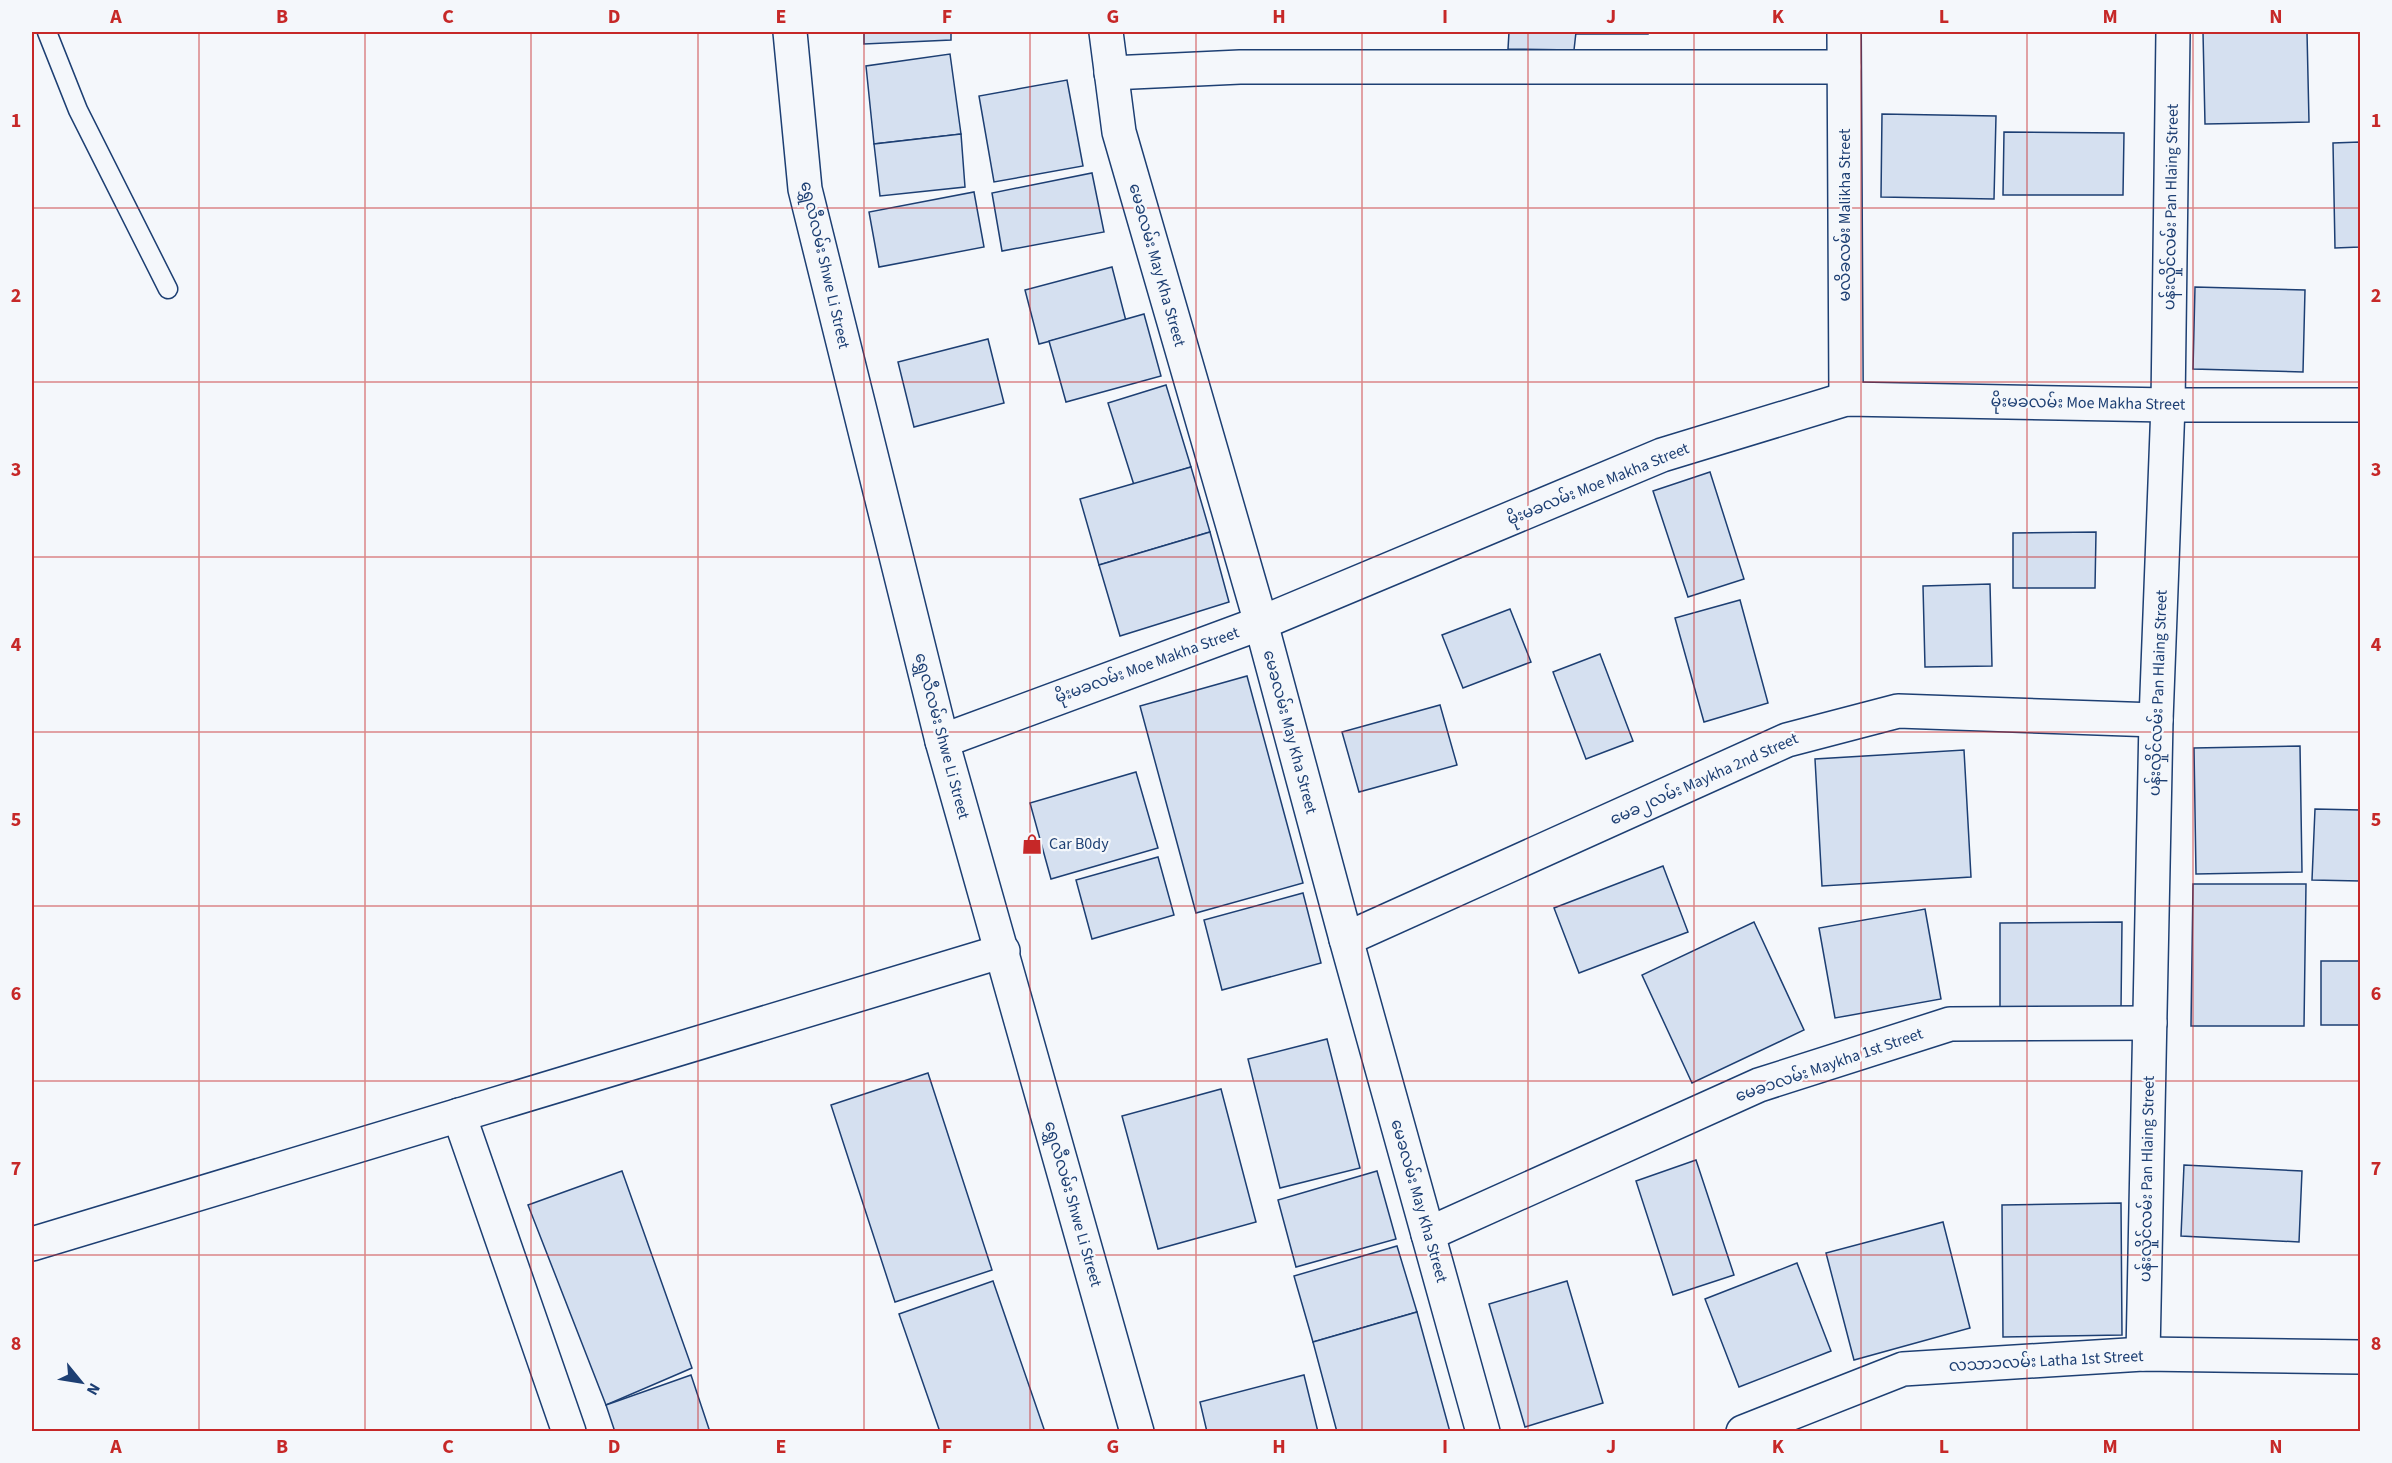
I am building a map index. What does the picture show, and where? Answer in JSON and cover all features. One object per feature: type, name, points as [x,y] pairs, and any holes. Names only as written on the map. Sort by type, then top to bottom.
[{"type":"street","name":"ရွှေလီလမ်း Shwe Li Street","points":[[790,32],[804,189],[942,741],[1137,1431]]},
{"type":"street","name":"မေခလမ်း May Kha Street","points":[[1106,32],[1119,132],[1261,623],[1346,939],[1484,1431]]},
{"type":"street","name":"မလိခလမ်း Malikha Street","points":[[1844,32],[1846,399]]},
{"type":"street","name":"ပန်းလှိုင်လမ်း Pan Hlaing Street","points":[[2144,1354],[2156,720],[2168,405],[2173,32]]},
{"type":"street","points":[[1112,73],[1240,67],[1844,67]]},
{"type":"street","name":"မိုးမခလမ်း Moe Makha Street","points":[[942,741],[1261,623],[1662,455],[1846,399],[2168,405],[2361,405]]},
{"type":"street","name":"မေခ၂လမ်း Maykha 2nd Street","points":[[1346,939],[1787,740],[1898,711],[2156,720]]},
{"type":"street","points":[[32,1244],[1003,951]]},
{"type":"street","name":"မေခ၁လမ်း Maykha 1st Street","points":[[1428,1234],[1759,1085],[1950,1024],[2150,1023]]},
{"type":"street","points":[[459,1115],[569,1431]]},
{"type":"street","name":"လသာ၁လမ်း Latha 1st Street","points":[[1743,1431],[1903,1369],[2144,1354],[2361,1357]]},
{"type":"lane","points":[[46,32],[78,110],[168,289]]},
{"type":"building","points":[[864,32],[951,32],[951,40],[864,44]]},
{"type":"building","points":[[1509,32],[1576,32],[1574,50],[1508,49]]},
{"type":"building","points":[[1576,32],[1648,32],[1648,34],[1576,34]]},
{"type":"building","points":[[2203,32],[2307,32],[2309,122],[2205,124]]},
{"type":"building","points":[[950,54],[961,134],[874,144],[866,66]]},
{"type":"building","points":[[1067,80],[1083,166],[994,182],[979,96]]},
{"type":"building","points":[[1882,114],[1996,116],[1994,199],[1881,197]]},
{"type":"building","points":[[2004,132],[2124,133],[2123,195],[2003,195]]},
{"type":"building","points":[[961,134],[965,187],[880,196],[874,144]]},
{"type":"building","points":[[2360,142],[2360,247],[2335,248],[2333,143]]},
{"type":"building","points":[[1092,173],[1104,232],[1002,251],[992,193]]},
{"type":"building","points":[[974,192],[984,247],[879,267],[869,212]]},
{"type":"building","points":[[1112,267],[1126,321],[1039,344],[1025,290]]},
{"type":"building","points":[[2195,287],[2305,290],[2303,372],[2193,369]]},
{"type":"building","points":[[1144,314],[1161,376],[1066,402],[1049,341]]},
{"type":"building","points":[[988,339],[1004,403],[914,427],[898,362]]},
{"type":"building","points":[[1166,385],[1191,467],[1134,485],[1108,403]]},
{"type":"building","points":[[1191,467],[1210,532],[1099,565],[1080,499]]},
{"type":"building","points":[[1710,472],[1744,579],[1688,597],[1653,491]]},
{"type":"building","points":[[1210,532],[1229,602],[1120,636],[1099,565]]},
{"type":"building","points":[[2096,532],[2095,588],[2013,588],[2013,533]]},
{"type":"building","points":[[1990,584],[1992,666],[1925,667],[1923,586]]},
{"type":"building","points":[[1740,600],[1768,703],[1704,722],[1675,618]]},
{"type":"building","points":[[1510,609],[1531,662],[1463,688],[1442,635]]},
{"type":"building","points":[[1600,654],[1633,741],[1586,759],[1553,672]]},
{"type":"building","points":[[1247,676],[1303,883],[1196,913],[1140,706]]},
{"type":"building","points":[[1440,705],[1457,765],[1359,792],[1342,732]]},
{"type":"building","points":[[2300,746],[2302,872],[2196,874],[2194,748]]},
{"type":"building","points":[[1964,750],[1971,877],[1822,886],[1815,759]]},
{"type":"building","points":[[1136,772],[1158,848],[1051,879],[1030,803]]},
{"type":"building","points":[[2315,809],[2360,810],[2360,881],[2312,880]]},
{"type":"building","points":[[1158,857],[1174,915],[1092,939],[1076,880]]},
{"type":"building","points":[[1663,866],[1688,932],[1579,973],[1554,908]]},
{"type":"building","points":[[2193,884],[2306,884],[2304,1026],[2191,1026]]},
{"type":"building","points":[[1303,893],[1321,963],[1222,990],[1204,920]]},
{"type":"building","points":[[1925,909],[1941,999],[1835,1018],[1819,928]]},
{"type":"building","points":[[1754,922],[1804,1030],[1692,1083],[1642,975]]},
{"type":"building","points":[[2122,922],[2121,1009],[2000,1009],[2000,923]]},
{"type":"building","points":[[2321,961],[2360,961],[2360,1025],[2321,1025]]},
{"type":"building","points":[[1327,1039],[1360,1168],[1280,1188],[1248,1059]]},
{"type":"building","points":[[928,1073],[992,1270],[895,1302],[831,1105]]},
{"type":"building","points":[[1221,1089],[1256,1222],[1158,1249],[1122,1116]]},
{"type":"building","points":[[1696,1160],[1734,1275],[1673,1295],[1636,1181]]},
{"type":"building","points":[[2184,1165],[2302,1171],[2299,1242],[2181,1236]]},
{"type":"building","points":[[622,1171],[692,1368],[606,1405],[528,1205]]},
{"type":"building","points":[[1377,1171],[1396,1239],[1296,1267],[1278,1200]]},
{"type":"building","points":[[2121,1203],[2122,1335],[2003,1337],[2002,1205]]},
{"type":"building","points":[[1943,1222],[1970,1328],[1854,1360],[1826,1253]]},
{"type":"building","points":[[1397,1246],[1417,1312],[1313,1342],[1294,1276]]},
{"type":"building","points":[[1797,1263],[1831,1351],[1739,1387],[1705,1299]]},
{"type":"building","points":[[993,1281],[1045,1432],[940,1432],[899,1314]]},
{"type":"building","points":[[1567,1281],[1603,1403],[1525,1427],[1489,1304]]},
{"type":"building","points":[[1417,1312],[1450,1432],[1337,1432],[1313,1342]]},
{"type":"building","points":[[691,1375],[710,1432],[615,1432],[606,1405]]},
{"type":"building","points":[[1304,1375],[1318,1432],[1207,1432],[1200,1402]]},
{"type":"place","name":"Car B0dy","points":[[1032,844]]}]
